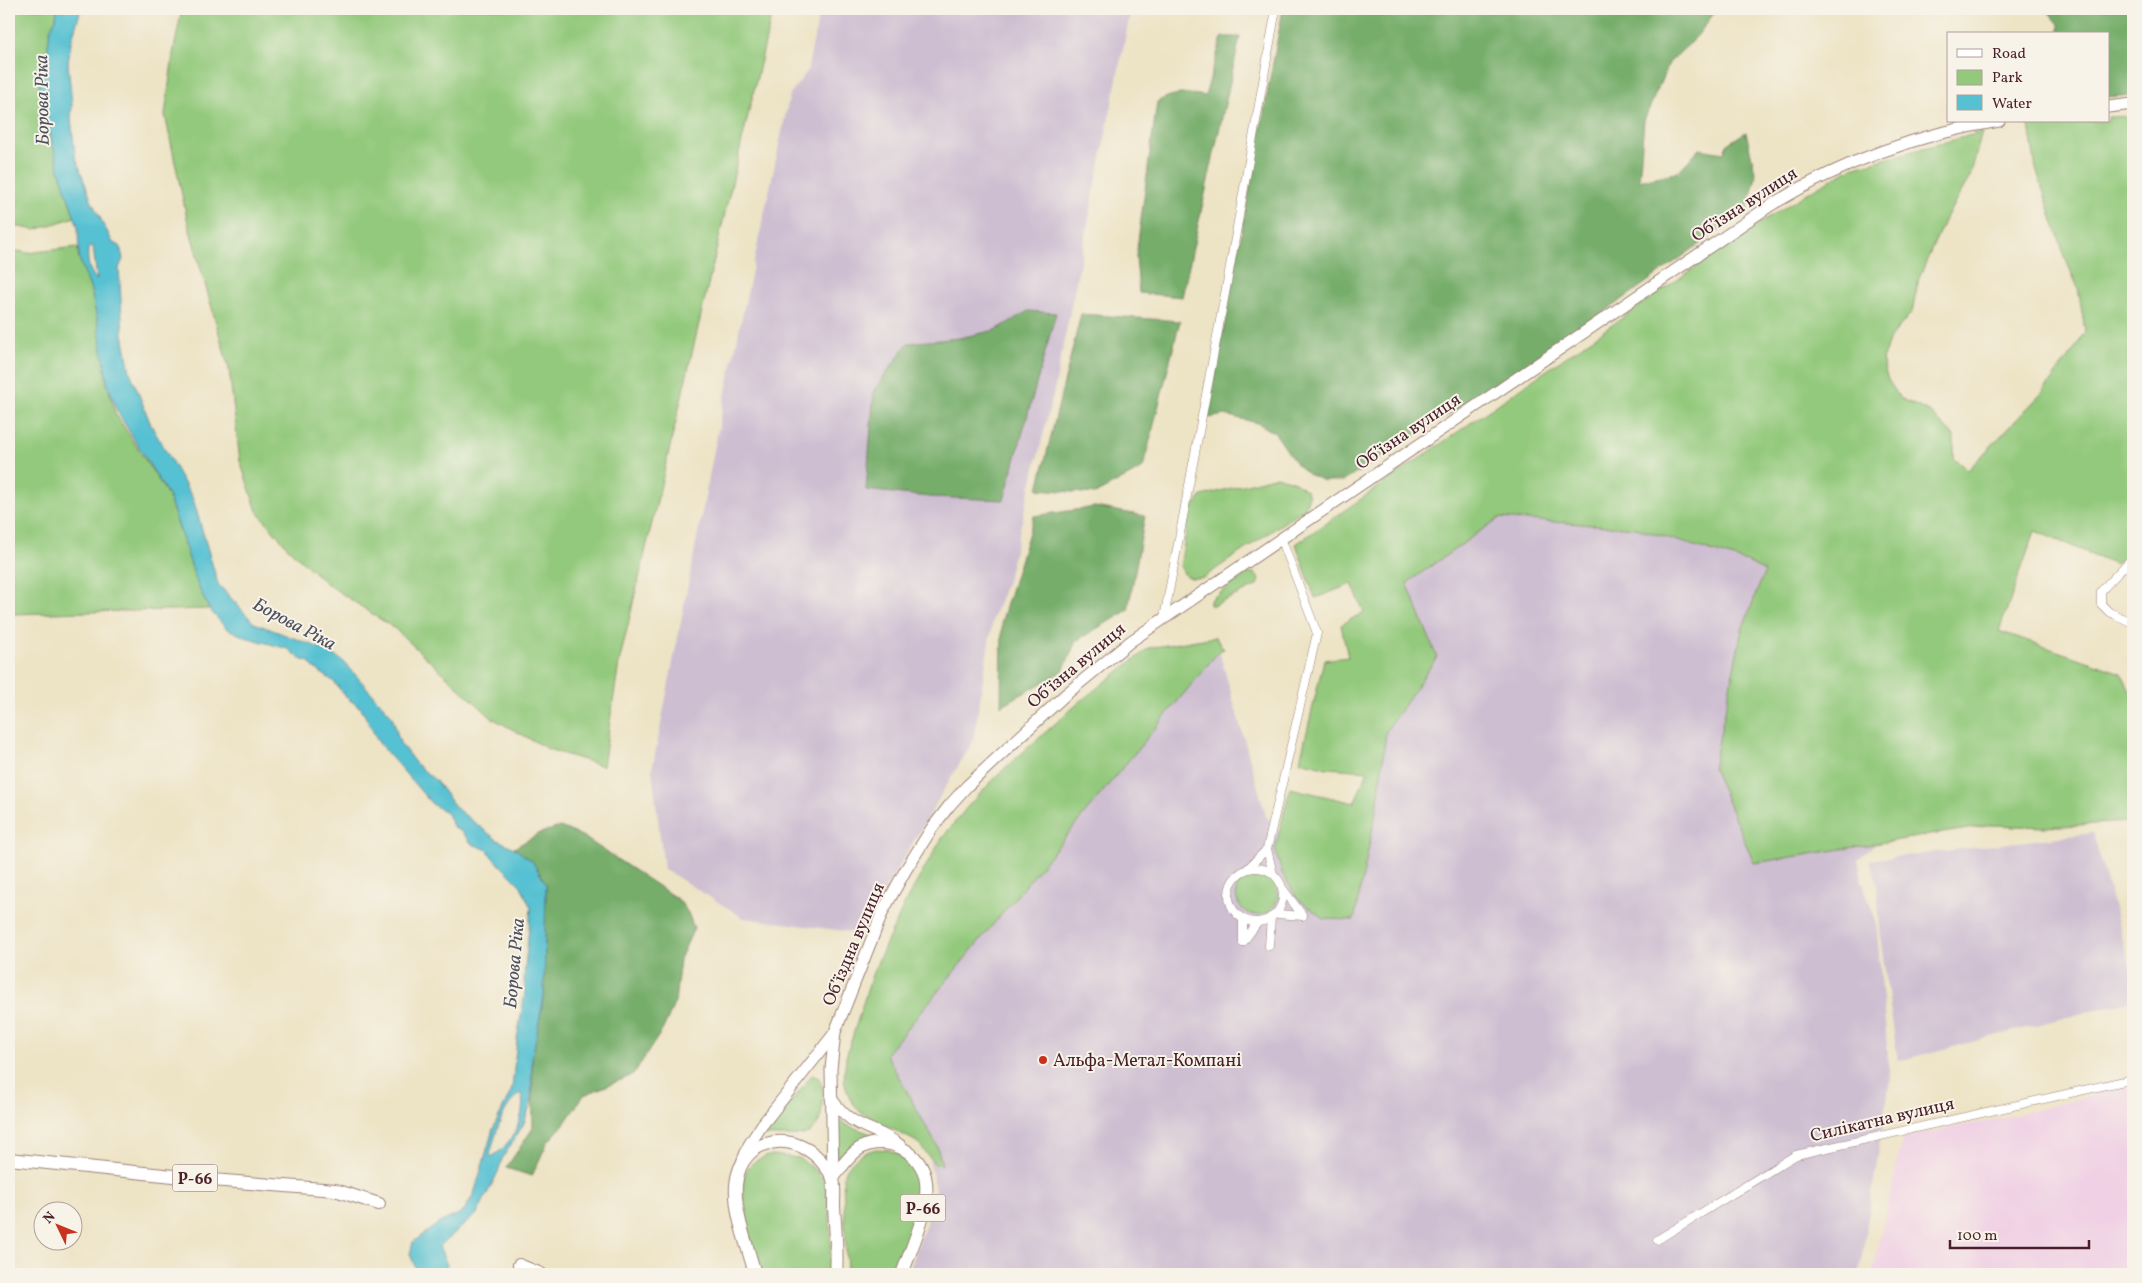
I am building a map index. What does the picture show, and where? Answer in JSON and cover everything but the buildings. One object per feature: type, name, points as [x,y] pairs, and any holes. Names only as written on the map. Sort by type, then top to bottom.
[{"type":"main road","points":[[2110,107],[2133,104]]},
{"type":"main road","name":"Об’їзна вулиця","points":[[905,871],[949,806],[967,786],[1065,695],[1131,641],[1164,618],[1782,198],[1852,162],[1903,144],[1958,128],[1993,122]]},
{"type":"main road","name":"Об’їздна вулиця","points":[[835,1032],[883,911],[905,871]]},
{"type":"main road","points":[[835,1032],[832,1051],[831,1098],[836,1274]]},
{"type":"main road","points":[[755,1274],[736,1203],[736,1183],[742,1162],[749,1145],[762,1125],[835,1032]]},
{"type":"main road","points":[[831,1098],[839,1110],[854,1122],[883,1134],[902,1147]]},
{"type":"main road","points":[[742,1162],[752,1151],[763,1145],[783,1142],[795,1143],[807,1148],[820,1160],[833,1178]]},
{"type":"main road","points":[[833,1178],[859,1149],[877,1143],[887,1143],[902,1147]]},
{"type":"main road","name":"Р-66","points":[[902,1147],[919,1163],[926,1182],[925,1199],[918,1229],[902,1274]]},
{"type":"main road","name":"Р-66","points":[[9,1159],[212,1180],[335,1190],[378,1204]]},
{"type":"main road","points":[[519,1265],[541,1274]]},
{"type":"street","points":[[1164,618],[1228,283],[1276,9]]},
{"type":"street","points":[[1244,920],[1243,942],[1260,922],[1274,915],[1303,916],[1273,874],[1267,848],[1317,633],[1281,538]]},
{"type":"street","points":[[2133,557],[2101,591],[2101,604],[2109,612],[2133,623]]},
{"type":"street","points":[[1260,922],[1244,920],[1231,907],[1229,892],[1235,877],[1247,869],[1267,848]]},
{"type":"street","points":[[1247,869],[1262,868],[1273,874]]},
{"type":"street","points":[[1260,922],[1269,946],[1274,915],[1283,901],[1283,889]]},
{"type":"street","name":"Силікатна вулиця","points":[[1658,1240],[1796,1155],[2133,1078]]},
{"type":"shaded area","points":[[820,9],[1131,9],[1055,386],[1008,578],[993,618],[973,741],[859,933],[744,918],[664,869],[652,770],[721,415],[790,94],[807,72]]},
{"type":"shaded area","points":[[1499,518],[1636,528],[1747,562],[1765,571],[1742,630],[1754,863],[1877,843],[1858,859],[1862,881],[1876,921],[1890,1080],[1859,1274],[908,1274],[927,1221],[935,1189],[929,1158],[929,1143],[886,1054],[1219,651],[1266,816],[1354,919],[1378,802],[1386,731],[1437,657],[1407,583]]},
{"type":"shaded area","points":[[2093,833],[2133,976],[2133,1000],[1898,1061],[1881,943],[1877,885],[1870,860]]},
{"type":"shaded area","points":[[2133,1085],[2133,1274],[1872,1274],[1903,1137],[2007,1117]]},
{"type":"green space","points":[[9,9],[57,9],[56,18],[50,30],[47,54],[39,81],[59,170],[75,217],[35,230],[9,225]]},
{"type":"green space","points":[[182,9],[773,9],[619,663],[603,766],[548,749],[492,718],[395,629],[326,583],[289,549],[257,511],[240,461],[229,369],[188,223],[165,115],[173,54]]},
{"type":"green space","points":[[1283,9],[1717,9],[1698,35],[1669,63],[1644,120],[1639,181],[1678,172],[1699,149],[1724,153],[1727,144],[1746,132],[1756,177],[1747,210],[1623,299],[1501,381],[1344,481],[1324,481],[1310,475],[1297,465],[1275,433],[1258,423],[1225,415],[1207,418]]},
{"type":"green space","points":[[2046,9],[2133,9],[2133,95],[2110,97],[2110,32],[2059,32],[2059,24]]},
{"type":"green space","points":[[1222,37],[1240,37],[1182,297],[1139,293],[1136,256],[1157,102],[1169,96],[1181,94],[1205,96]]},
{"type":"green space","points":[[2133,116],[2133,548],[2116,564],[2035,531],[1999,631],[2121,673],[2133,697],[2133,767],[2128,822],[2044,827],[1993,825],[1754,863],[1713,768],[1742,630],[1765,571],[1747,562],[1636,528],[1499,518],[1407,583],[1437,657],[1386,731],[1378,802],[1354,920],[1324,919],[1297,898],[1282,873],[1275,850],[1290,788],[1354,803],[1368,771],[1327,768],[1300,761],[1324,660],[1348,657],[1341,625],[1364,612],[1352,584],[1315,598],[1296,544],[1752,228],[1817,187],[1852,168],[1982,132],[1970,177],[1944,221],[1919,278],[1912,312],[1890,338],[1882,360],[1888,380],[1900,398],[1931,413],[1954,436],[1954,459],[1968,470],[2043,392],[2085,331],[2078,288],[2066,260],[2036,169],[2029,125],[2057,122],[2110,122],[2110,117]]},
{"type":"green space","points":[[77,247],[79,258],[91,290],[107,382],[115,413],[168,495],[198,586],[209,609],[9,614],[9,249],[27,253]]},
{"type":"green space","points":[[1028,311],[1056,313],[1004,500],[930,497],[866,490],[874,390],[908,343],[959,338],[996,330]]},
{"type":"green space","points":[[1081,314],[1180,321],[1143,468],[1095,494],[1038,489]]},
{"type":"green space","points":[[1277,476],[1295,482],[1307,491],[1309,496],[1305,508],[1203,578],[1191,578],[1185,575],[1180,566],[1190,512],[1202,496]]},
{"type":"green space","points":[[1095,507],[1145,516],[1128,610],[1076,641],[1063,671],[1001,706],[1002,620],[1034,516]]},
{"type":"green space","points":[[1254,573],[1259,579],[1256,586],[1215,605],[1210,605],[1210,600],[1247,574]]},
{"type":"green space","points":[[1215,637],[1224,649],[1219,651],[886,1054],[937,1146],[942,1165],[935,1164],[917,1142],[860,1112],[850,1099],[844,1081],[846,1057],[873,972],[906,901],[942,838],[969,805],[1004,769],[1083,699],[1149,648]]},
{"type":"green space","points":[[560,827],[582,836],[679,900],[688,913],[694,928],[680,959],[675,1002],[663,1029],[633,1075],[584,1095],[564,1124],[547,1143],[532,1176],[506,1168],[533,1128],[532,1058],[544,996],[546,884],[532,861],[514,848],[540,833]]},
{"type":"green space","points":[[1257,873],[1272,879],[1278,894],[1272,909],[1257,915],[1242,909],[1236,894],[1242,879]]},
{"type":"green space","points":[[812,1075],[819,1078],[822,1091],[820,1117],[817,1126],[811,1132],[804,1135],[764,1136]]},
{"type":"green space","points":[[837,1119],[849,1126],[882,1138],[858,1144],[837,1160]]},
{"type":"green space","points":[[877,1149],[889,1150],[913,1160],[923,1177],[924,1193],[898,1274],[847,1274],[843,1177],[856,1158],[866,1152]]},
{"type":"green space","points":[[772,1155],[799,1158],[813,1168],[825,1181],[830,1216],[831,1252],[829,1274],[760,1274],[744,1206],[743,1180],[746,1171],[751,1165],[757,1160]]},
{"type":"water","points":[[57,9],[81,9],[71,42],[68,63],[75,155],[91,200],[113,243],[120,246],[123,259],[119,268],[123,334],[130,372],[151,425],[193,499],[218,584],[254,623],[328,651],[344,662],[392,716],[400,743],[416,764],[436,781],[457,809],[496,839],[514,848],[532,861],[546,884],[544,996],[532,1058],[531,1104],[523,1125],[502,1159],[498,1172],[477,1214],[439,1246],[447,1265],[444,1274],[418,1274],[410,1254],[413,1242],[439,1223],[463,1212],[474,1194],[493,1129],[512,1089],[517,1039],[525,993],[524,977],[531,908],[521,886],[492,857],[488,850],[472,844],[462,832],[454,828],[446,812],[432,804],[379,743],[361,708],[347,698],[334,682],[313,667],[308,661],[302,660],[288,649],[245,637],[226,628],[209,609],[198,586],[168,495],[117,411],[107,382],[91,290],[79,258],[78,227],[59,170],[40,91],[39,81],[47,54],[50,30],[56,18]],"holes":[[[93,246],[97,280],[88,262],[88,248]],[[521,1093],[523,1101],[522,1110],[516,1129],[505,1146],[491,1157],[497,1129],[509,1105]]]},
{"type":"place","name":"Альфа-Метал-Компані","points":[[1043,1060]]},
{"type":"water label","name":"Борова Ріка","points":[[41,100]]},
{"type":"water label","name":"Борова Ріка","points":[[295,623]]},
{"type":"water label","name":"Борова Ріка","points":[[513,963]]}]
